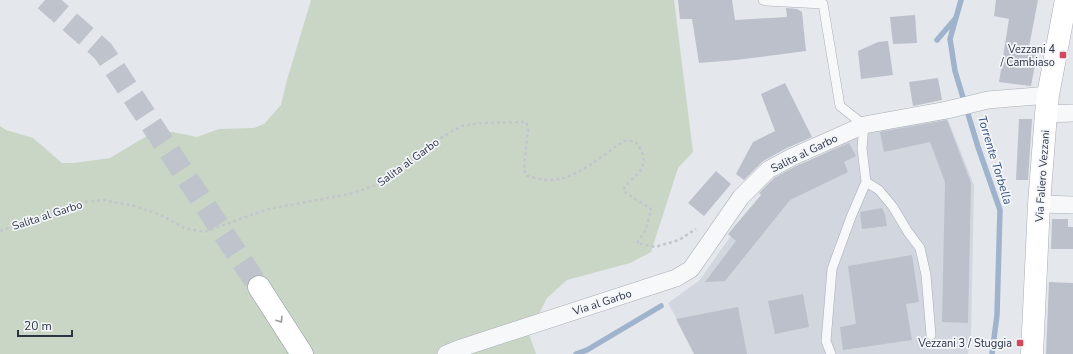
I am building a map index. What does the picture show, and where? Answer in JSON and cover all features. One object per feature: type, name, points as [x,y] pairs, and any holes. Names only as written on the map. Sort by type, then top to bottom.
[{"type":"main road","name":"Via Faliero Vezzani","points":[[1032,354],[1039,204],[1047,104],[1066,0]]},
{"type":"main road","points":[[259,287],[302,354]]},
{"type":"street","name":"Salita al Garbo","points":[[730,213],[741,197],[768,170],[792,157],[864,125],[947,110],[988,100],[1047,104],[1073,113]]},
{"type":"street","points":[[1039,204],[1073,205]]},
{"type":"street","name":"Via al Garbo","points":[[446,354],[676,278],[691,269],[730,213]]},
{"type":"lane","points":[[763,0],[823,4],[840,106],[864,125],[862,148],[866,182],[851,217],[832,269],[826,341],[831,354]]},
{"type":"lane","points":[[866,182],[879,190],[920,248],[926,275],[931,335]]},
{"type":"path","name":"Salita al Garbo","points":[[0,231],[83,202],[104,200],[135,206],[163,216],[184,228],[204,232],[268,209],[350,194],[382,183],[406,166],[430,144],[462,126],[480,123],[526,122],[528,127],[524,170],[527,176],[547,180],[568,177],[579,172],[624,141],[631,140],[639,145],[643,152],[644,163],[639,174],[626,185],[623,191],[651,209],[646,230],[637,243],[655,247],[679,240],[698,228]]},
{"type":"shaded area","points":[[946,115],[974,185],[971,336],[968,354],[696,354],[668,303],[699,281],[728,240],[782,176],[862,133]]},
{"type":"green space","points":[[311,0],[674,0],[693,152],[678,168],[651,252],[630,263],[567,280],[547,298],[529,334],[536,354],[0,354],[0,126],[6,130],[33,138],[62,163],[74,163],[110,158],[150,134],[173,132],[197,137],[219,129],[254,128],[264,124],[281,105]]},
{"type":"building","points":[[678,0],[732,0],[735,20],[787,17],[786,8],[797,9],[802,12],[806,51],[699,63],[692,19],[680,19]]},
{"type":"building","points":[[996,0],[1038,0],[1029,47],[1038,48],[1031,86],[999,82],[1009,19],[994,16]]},
{"type":"building","points":[[915,15],[917,43],[893,44],[890,17]]},
{"type":"building","points":[[888,41],[893,75],[861,79],[858,51],[878,42]]},
{"type":"building","points":[[938,78],[942,100],[913,106],[909,82]]},
{"type":"building","points":[[785,83],[812,137],[763,161],[744,180],[736,174],[753,142],[775,131],[761,94]]},
{"type":"building","points":[[1019,119],[1032,119],[1028,180],[1016,180]]},
{"type":"building","points":[[947,120],[971,183],[968,323],[942,322],[945,182],[930,142],[884,152],[880,132]]},
{"type":"building","points":[[849,143],[856,156],[844,162],[848,172],[790,200],[725,281],[705,282],[736,241],[728,234],[761,195],[759,193],[774,178],[796,166]]},
{"type":"building","points":[[716,171],[731,184],[704,216],[688,203]]},
{"type":"building","points":[[882,208],[885,214],[887,226],[862,229],[860,212]]},
{"type":"building","points":[[1052,219],[1068,219],[1068,227],[1073,227],[1073,249],[1051,249]]},
{"type":"building","points":[[912,255],[919,302],[906,304],[912,340],[843,350],[840,327],[856,324],[848,266]]},
{"type":"building","points":[[1049,282],[1073,283],[1073,354],[1046,354]]},
{"type":"building","points":[[803,294],[809,327],[775,334],[768,301]]},
{"type":"building","points":[[738,307],[747,354],[694,354],[676,319]]},
{"type":"waterway","name":"Torrente Torbella","points":[[961,0],[950,39],[955,71],[978,147],[1000,210],[997,315],[992,354]]},
{"type":"waterway","points":[[937,40],[955,19]]},
{"type":"waterway","points":[[576,354],[587,350],[661,306]]},
{"type":"tunnel","points":[[45,0],[103,51],[259,287]]},
{"type":"place","name":"Vezzani 4 / Cambiaso","points":[[1063,55]]},
{"type":"place","name":"Vezzani 3 / Stuggia","points":[[1020,343]]}]
